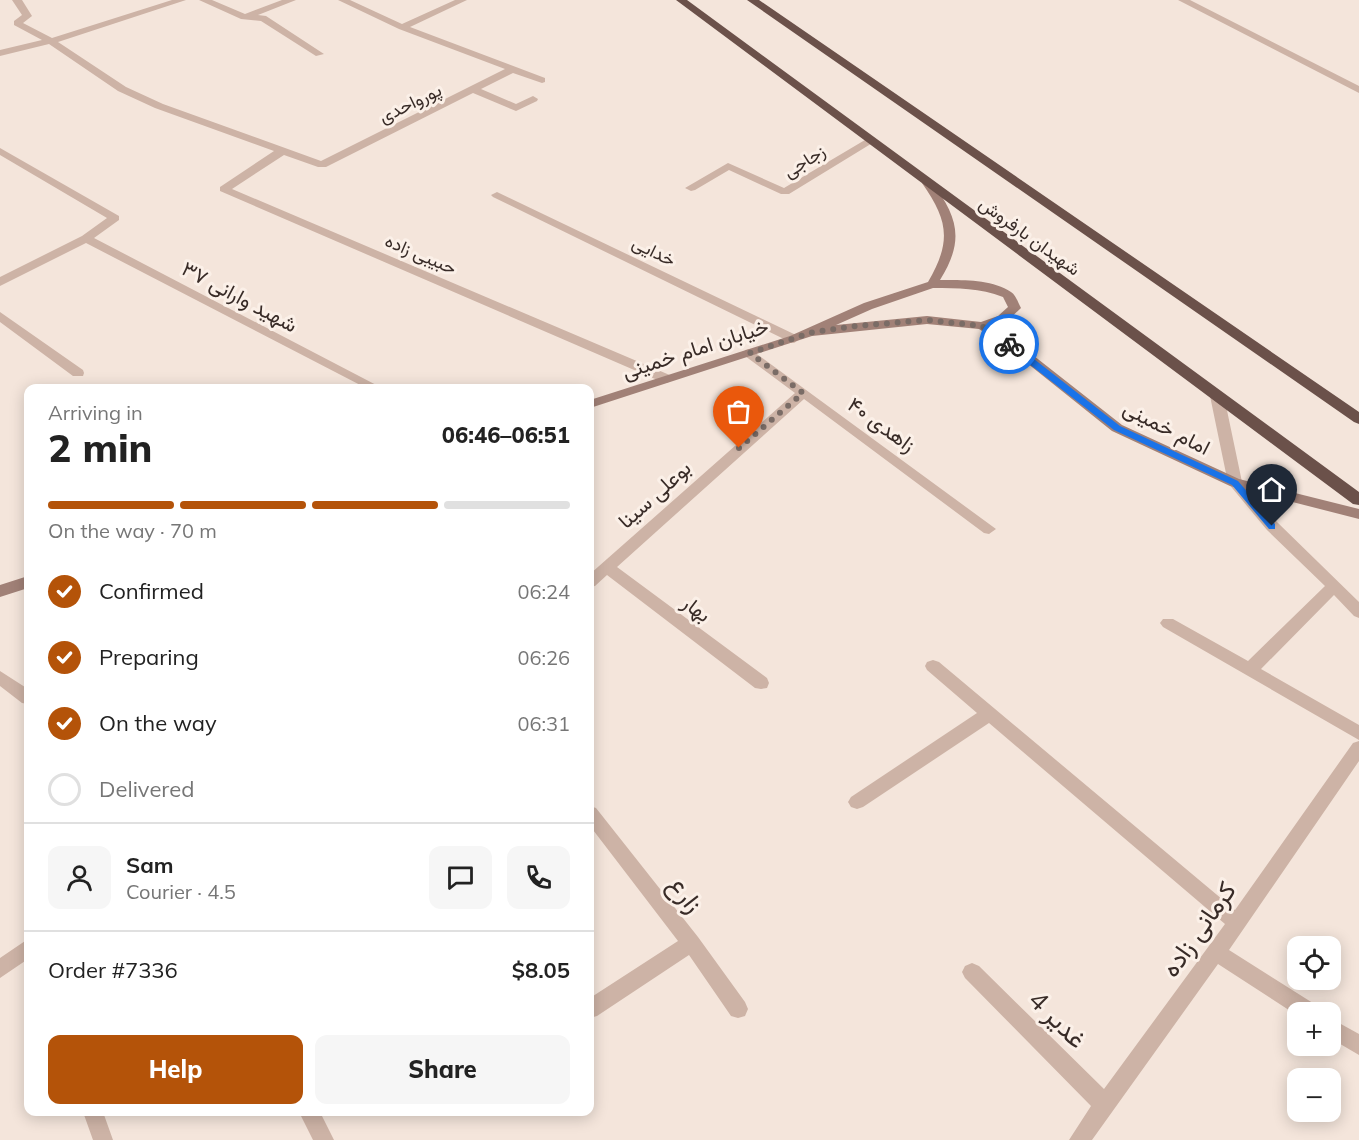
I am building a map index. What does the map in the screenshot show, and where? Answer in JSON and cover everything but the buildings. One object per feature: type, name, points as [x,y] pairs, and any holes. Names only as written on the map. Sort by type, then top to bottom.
[{"type":"highway","name":"شهیدان بارفروش","points":[[681,0],[1359,500]]},
{"type":"highway","name":"شهیدان بارفروش","points":[[752,0],[1359,419]]},
{"type":"main road","points":[[927,183],[942,202],[951,223],[951,245],[944,266],[932,284]]},
{"type":"main road","points":[[932,284],[961,284],[990,288],[1008,295],[1015,308],[1002,319],[982,326],[927,320],[813,332],[868,306],[932,284]]},
{"type":"main road","name":"امام خمینی","points":[[982,326],[1016,348],[1117,428],[1235,483],[1359,514]]},
{"type":"main road","name":"خیابان امام خمینی","points":[[594,403],[813,332]]},
{"type":"main road","points":[[0,591],[24,583]]},
{"type":"street","points":[[17,0],[27,16],[17,23],[51,41],[122,89],[159,106],[282,151]]},
{"type":"street","points":[[0,53],[51,41],[181,0]]},
{"type":"street","points":[[204,0],[244,17],[263,18],[320,54]]},
{"type":"street","points":[[244,17],[291,0]]},
{"type":"street","points":[[343,0],[402,27],[542,81]]},
{"type":"street","points":[[402,27],[462,0]]},
{"type":"street","points":[[1183,0],[1359,90]]},
{"type":"street","name":"پورواحدی","points":[[282,151],[322,165],[513,69]]},
{"type":"street","points":[[475,90],[516,108],[533,99]]},
{"type":"street","name":"زجاجی","points":[[691,188],[728,166],[784,192],[870,140]]},
{"type":"street","points":[[0,151],[115,218],[86,238],[0,282]]},
{"type":"street","name":"حبیبی زاده","points":[[282,151],[224,189],[667,380]]},
{"type":"street","name":"خدایی","points":[[497,195],[794,339]]},
{"type":"street","name":"شهید وارانی ۳۷","points":[[86,238],[367,384]]},
{"type":"street","points":[[0,316],[78,373]]},
{"type":"street","name":"زاهدی ۴۰","points":[[750,353],[989,529]]},
{"type":"street","name":"بوعلی سینا","points":[[594,578],[803,393]]},
{"type":"street","points":[[1217,396],[1235,483],[1272,526],[1359,612]]},
{"type":"street","name":"بهار","points":[[607,567],[761,683]]},
{"type":"street","points":[[1249,670],[1334,586]]},
{"type":"street","points":[[1168,623],[1359,733]]},
{"type":"street","points":[[933,666],[1236,922]]},
{"type":"street","points":[[0,676],[24,695]]},
{"type":"street","points":[[857,802],[989,714]]},
{"type":"street","name":"کرمانی زاده","points":[[1079,1140],[1216,952],[1359,748]]},
{"type":"street","name":"زارع","points":[[594,818],[691,943],[738,1009]]},
{"type":"street","points":[[594,1007],[691,943]]},
{"type":"street","points":[[0,969],[24,951]]},
{"type":"street","points":[[1216,952],[1294,1002]]},
{"type":"street","name":"غدیر 4","points":[[972,972],[1105,1105]]},
{"type":"street","points":[[1341,1034],[1359,1045]]},
{"type":"street","points":[[94,1116],[103,1140]]},
{"type":"street","points":[[311,1116],[324,1140]]},
{"type":"way so far","points":[[739,448],[803,393],[750,353],[813,332],[927,320],[964,322],[982,326],[1009,344]]},
{"type":"route","points":[[1009,344],[1117,428],[1235,483],[1272,526]]}]
